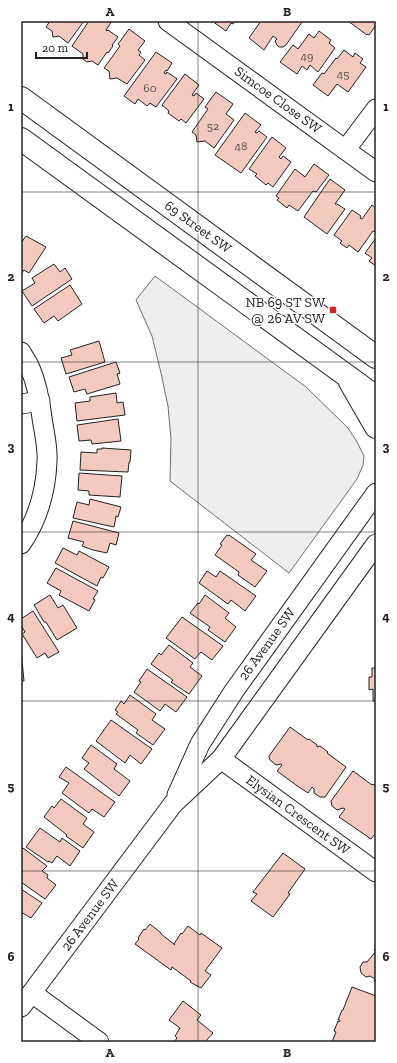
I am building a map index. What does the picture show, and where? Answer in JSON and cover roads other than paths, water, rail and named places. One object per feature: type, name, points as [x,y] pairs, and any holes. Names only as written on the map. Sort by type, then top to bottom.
[{"type":"main road","name":"69 Street SW","points":[[21,98],[376,356]]},
{"type":"main road","points":[[21,139],[376,397]]},
{"type":"main road","points":[[345,374],[376,427]]},
{"type":"street","name":"Simcoe Close SW","points":[[168,21],[376,172]]},
{"type":"street","points":[[346,149],[374,115]]},
{"type":"street","points":[[21,352],[30,367],[40,402],[47,452],[44,488],[40,507],[27,536],[21,544]]},
{"type":"street","points":[[21,404],[40,402]]},
{"type":"street","name":"26 Avenue SW","points":[[173,804],[200,744],[234,690],[376,493]]},
{"type":"street","name":"26 Avenue SW","points":[[26,1000],[173,804],[221,759],[376,544]]},
{"type":"street","name":"Elysian Crescent SW","points":[[221,759],[376,872]]},
{"type":"street","points":[[26,1000],[99,1042]]},
{"type":"place","name":"NB 69 ST SW @ 26 AV SW","points":[[333,310]]}]
